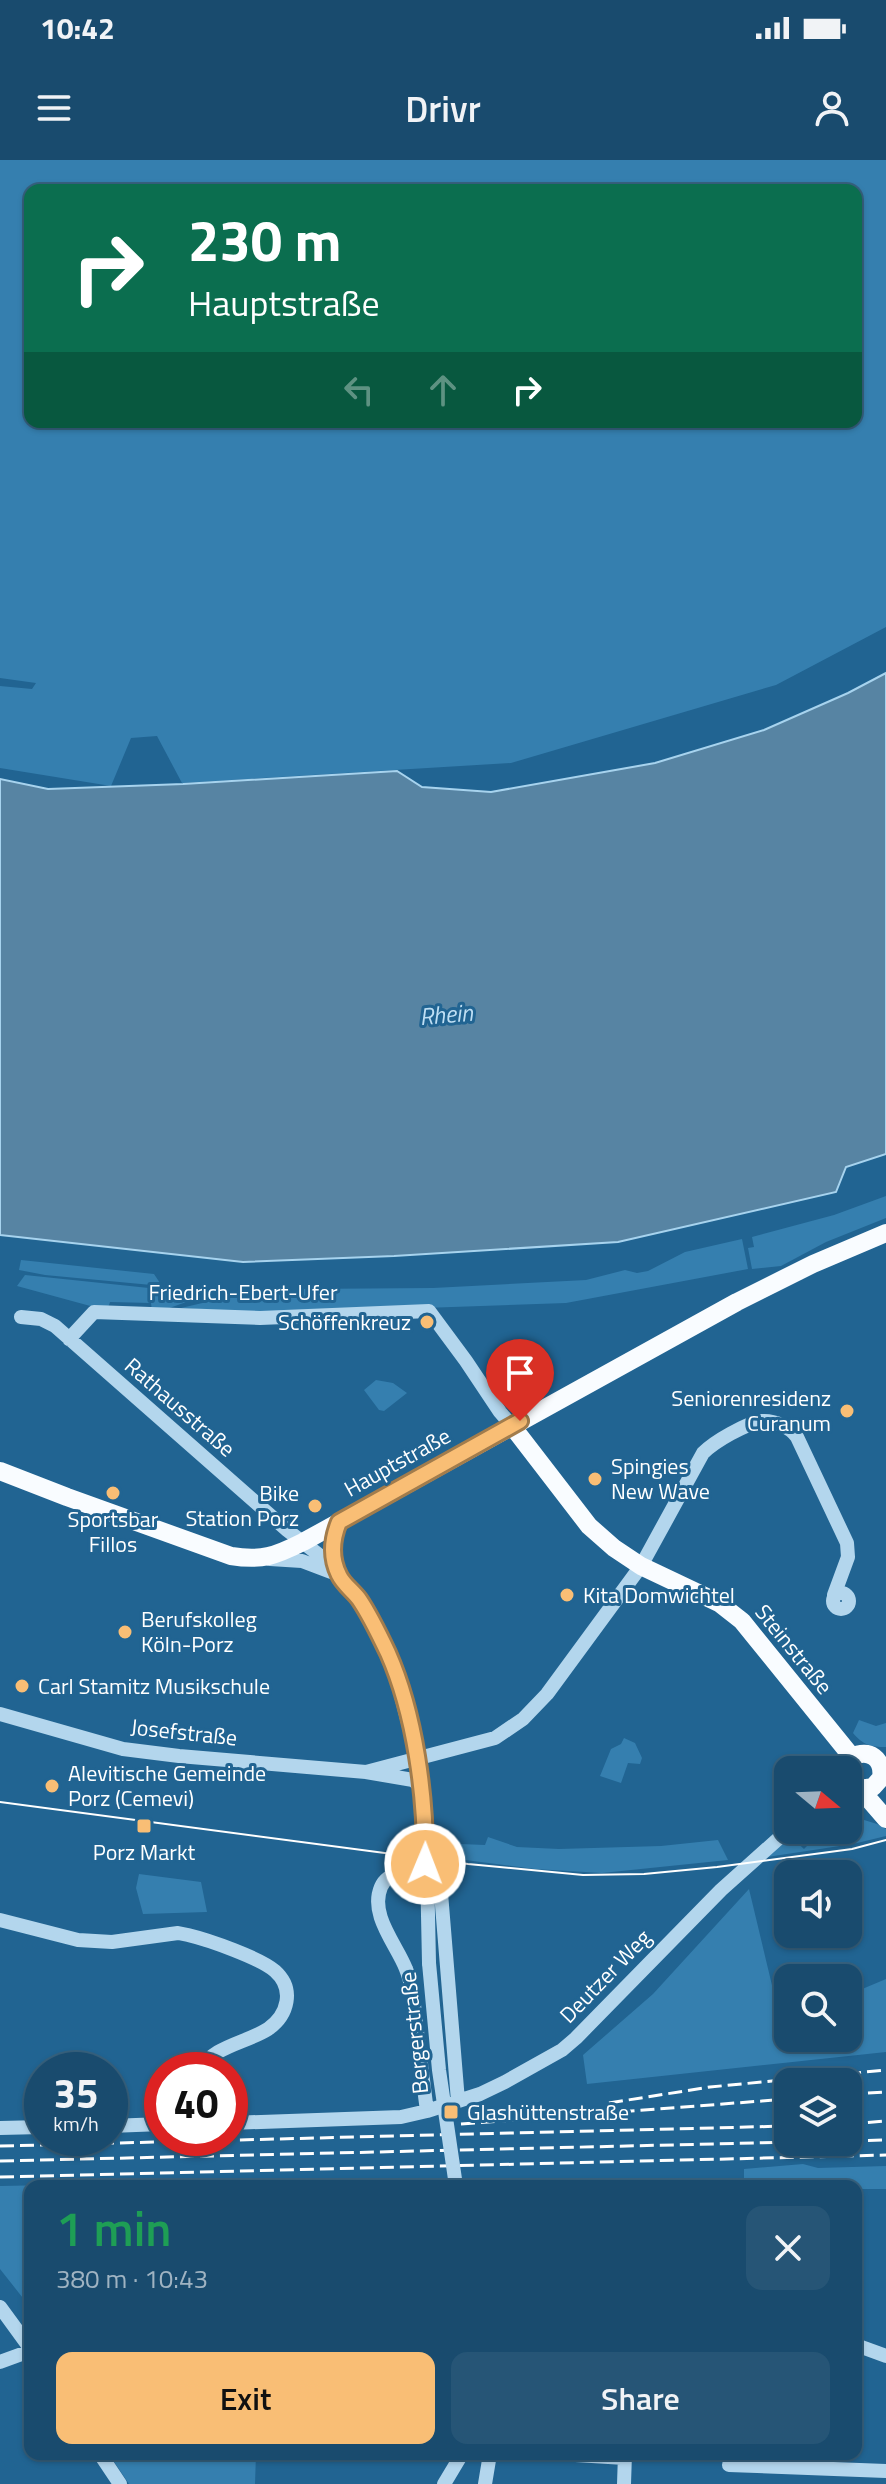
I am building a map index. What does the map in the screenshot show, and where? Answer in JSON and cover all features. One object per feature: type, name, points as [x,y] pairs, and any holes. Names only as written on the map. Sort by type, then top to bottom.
[{"type":"main road","name":"Hauptstraße","points":[[262,1559],[303,1542],[784,1278],[886,1233]]},
{"type":"main road","name":"Steinstraße","points":[[512,1426],[589,1526],[614,1548],[641,1566],[731,1611],[742,1621],[843,1756]]},
{"type":"main road","points":[[0,1471],[214,1550],[262,1559]]},
{"type":"main road","points":[[855,1756],[868,1754],[883,1764],[881,1778],[862,1784]]},
{"type":"main road","points":[[862,1786],[886,1804]]},
{"type":"main road","points":[[862,1788],[886,1819]]},
{"type":"street","name":"Steinstraße","points":[[429,1311],[512,1426]]},
{"type":"street","name":"Friedrich-Ebert-Ufer","points":[[69,1339],[94,1312],[260,1318],[429,1311]]},
{"type":"street","name":"Rathausstraße","points":[[21,1317],[41,1319],[55,1326],[303,1542]]},
{"type":"street","name":"Josefstraße","points":[[366,1772],[495,1738],[523,1719],[547,1694],[641,1566],[703,1453],[720,1440],[760,1421],[787,1428],[797,1437],[847,1543],[848,1557],[834,1595]]},
{"type":"street","points":[[339,1522],[332,1544],[339,1576]]},
{"type":"street","name":"Bergerstraße","points":[[303,1542],[323,1558],[369,1615],[389,1655],[401,1690],[417,1758],[426,1823],[429,1963],[439,2070],[455,2180]]},
{"type":"street","points":[[262,1559],[309,1563],[339,1576]]},
{"type":"street","name":"Josefstraße","points":[[0,1714],[106,1745],[151,1753],[366,1772],[413,1780],[421,1787]]},
{"type":"street","name":"Deutzer Weg","points":[[248,2122],[380,2118],[427,2111],[505,2082],[562,2050],[726,1885],[774,1842]]},
{"type":"street","name":"Bergerstraße","points":[[425,1875],[389,1877],[379,1892],[379,1907],[384,1927],[402,1959],[412,1993],[427,2111]]},
{"type":"street","name":"Bergerstraße","points":[[441,1893],[458,2101]]},
{"type":"street","points":[[0,1920],[78,1940],[112,1942],[178,1933],[270,1968],[278,1974],[285,1988],[287,2000],[282,2016],[265,2031],[219,2052]]},
{"type":"street","points":[[0,2128],[24,2127]]},
{"type":"street","points":[[0,2307],[24,2341]]},
{"type":"street","points":[[862,2347],[886,2356]]},
{"type":"street","points":[[0,2362],[24,2352]]},
{"type":"street","points":[[104,2460],[120,2484]]},
{"type":"street","points":[[444,2484],[458,2460]]},
{"type":"street","points":[[485,2484],[491,2460]]},
{"type":"street","points":[[492,2460],[494,2484]]},
{"type":"street","points":[[624,2484],[625,2460]]},
{"type":"street","points":[[729,2465],[886,2471]]},
{"type":"shaded area","points":[[0,160],[886,160],[886,627],[776,685],[511,763],[182,783],[157,736],[131,738],[111,786],[0,768],[0,686],[32,689],[36,683],[0,678]]},
{"type":"shaded area","points":[[886,1196],[886,1218],[826,1242],[781,1266],[752,1269],[748,1248],[754,1247],[752,1237],[834,1215]]},
{"type":"shaded area","points":[[742,1239],[748,1269],[566,1303],[337,1311],[181,1308],[241,1294],[287,1295],[301,1289],[433,1288],[586,1280],[625,1270],[637,1273],[648,1271],[685,1252]]},
{"type":"shaded area","points":[[21,1260],[154,1274],[162,1286],[45,1275],[19,1270]]},
{"type":"shaded area","points":[[25,1275],[206,1295],[161,1311],[152,1311],[151,1303],[110,1302],[108,1308],[94,1307],[17,1286]]},
{"type":"shaded area","points":[[376,1380],[393,1383],[407,1393],[384,1411],[379,1410],[364,1390]]},
{"type":"shaded area","points":[[859,1720],[876,1726],[886,1723],[886,1747],[868,1744],[853,1733]]},
{"type":"shaded area","points":[[624,1738],[635,1743],[642,1758],[640,1764],[628,1763],[621,1783],[600,1776],[611,1749],[621,1744]]},
{"type":"shaded area","points":[[862,1819],[886,1829],[886,1836],[862,1842]]},
{"type":"shaded area","points":[[488,1837],[517,1847],[559,1849],[661,1846],[718,1840],[728,1860],[602,1873],[535,1869],[442,1857],[442,1838],[460,1844],[485,1845]]},
{"type":"shaded area","points":[[781,1844],[799,1844],[804,1849],[809,1844],[853,1844],[767,1857]]},
{"type":"shaded area","points":[[139,1874],[201,1882],[207,1912],[143,1914],[136,1888]]},
{"type":"shaded area","points":[[749,1889],[774,1994],[774,2052],[862,2052],[862,1989],[886,1979],[886,2052],[587,2084],[583,2055],[653,1994]]},
{"type":"shaded area","points":[[803,2164],[818,2168],[886,2166],[886,2189],[862,2189],[862,2180],[744,2180],[744,2169]]},
{"type":"shaded area","points":[[0,2186],[24,2186],[24,2299],[0,2269]]},
{"type":"shaded area","points":[[113,2460],[256,2460],[255,2484],[129,2484]]},
{"type":"water","name":"Rhein","points":[[886,673],[886,1154],[846,1167],[836,1192],[618,1242],[394,1256],[243,1262],[0,1235],[0,779],[48,789],[397,771],[422,787],[491,792],[655,763],[764,730]]},
{"type":"tram line","points":[[0,1802],[468,1864],[583,1875],[644,1874],[717,1867],[852,1849],[886,1840]]},
{"type":"railway","points":[[609,2103],[710,2087],[886,2070]]},
{"type":"railway","points":[[862,2093],[886,2092]]},
{"type":"railway","points":[[461,2124],[774,2100]]},
{"type":"railway","points":[[862,2123],[886,2121]]},
{"type":"railway","points":[[0,2146],[774,2126]]},
{"type":"railway","points":[[862,2141],[886,2140]]},
{"type":"railway","points":[[0,2161],[774,2142]]},
{"type":"railway","points":[[0,2177],[886,2155]]},
{"type":"place","name":"Schöffenkreuz","points":[[427,1322]]},
{"type":"place","name":"Seniorenresidenz Curanum","points":[[847,1411]]},
{"type":"place","name":"Spingies New Wave","points":[[595,1479]]},
{"type":"place","name":"Sportsbar Fillos","points":[[113,1493]]},
{"type":"place","name":"Bike Station Porz","points":[[315,1506]]},
{"type":"place","name":"Kita Domwichtel","points":[[567,1595]]},
{"type":"place","name":"Berufskolleg Köln-Porz","points":[[125,1632]]},
{"type":"place","name":"Carl Stamitz Musikschule","points":[[22,1686]]},
{"type":"place","name":"Alevitische Gemeinde Porz (Cemevi)","points":[[52,1786]]},
{"type":"place","name":"Porz Markt","points":[[144,1826]]},
{"type":"place","name":"Glashüttenstraße","points":[[451,2112]]},
{"type":"route","points":[[425,1864],[426,1819],[420,1773],[401,1690],[389,1655],[369,1615],[339,1576],[332,1551],[333,1538],[339,1522],[520,1421]]}]
